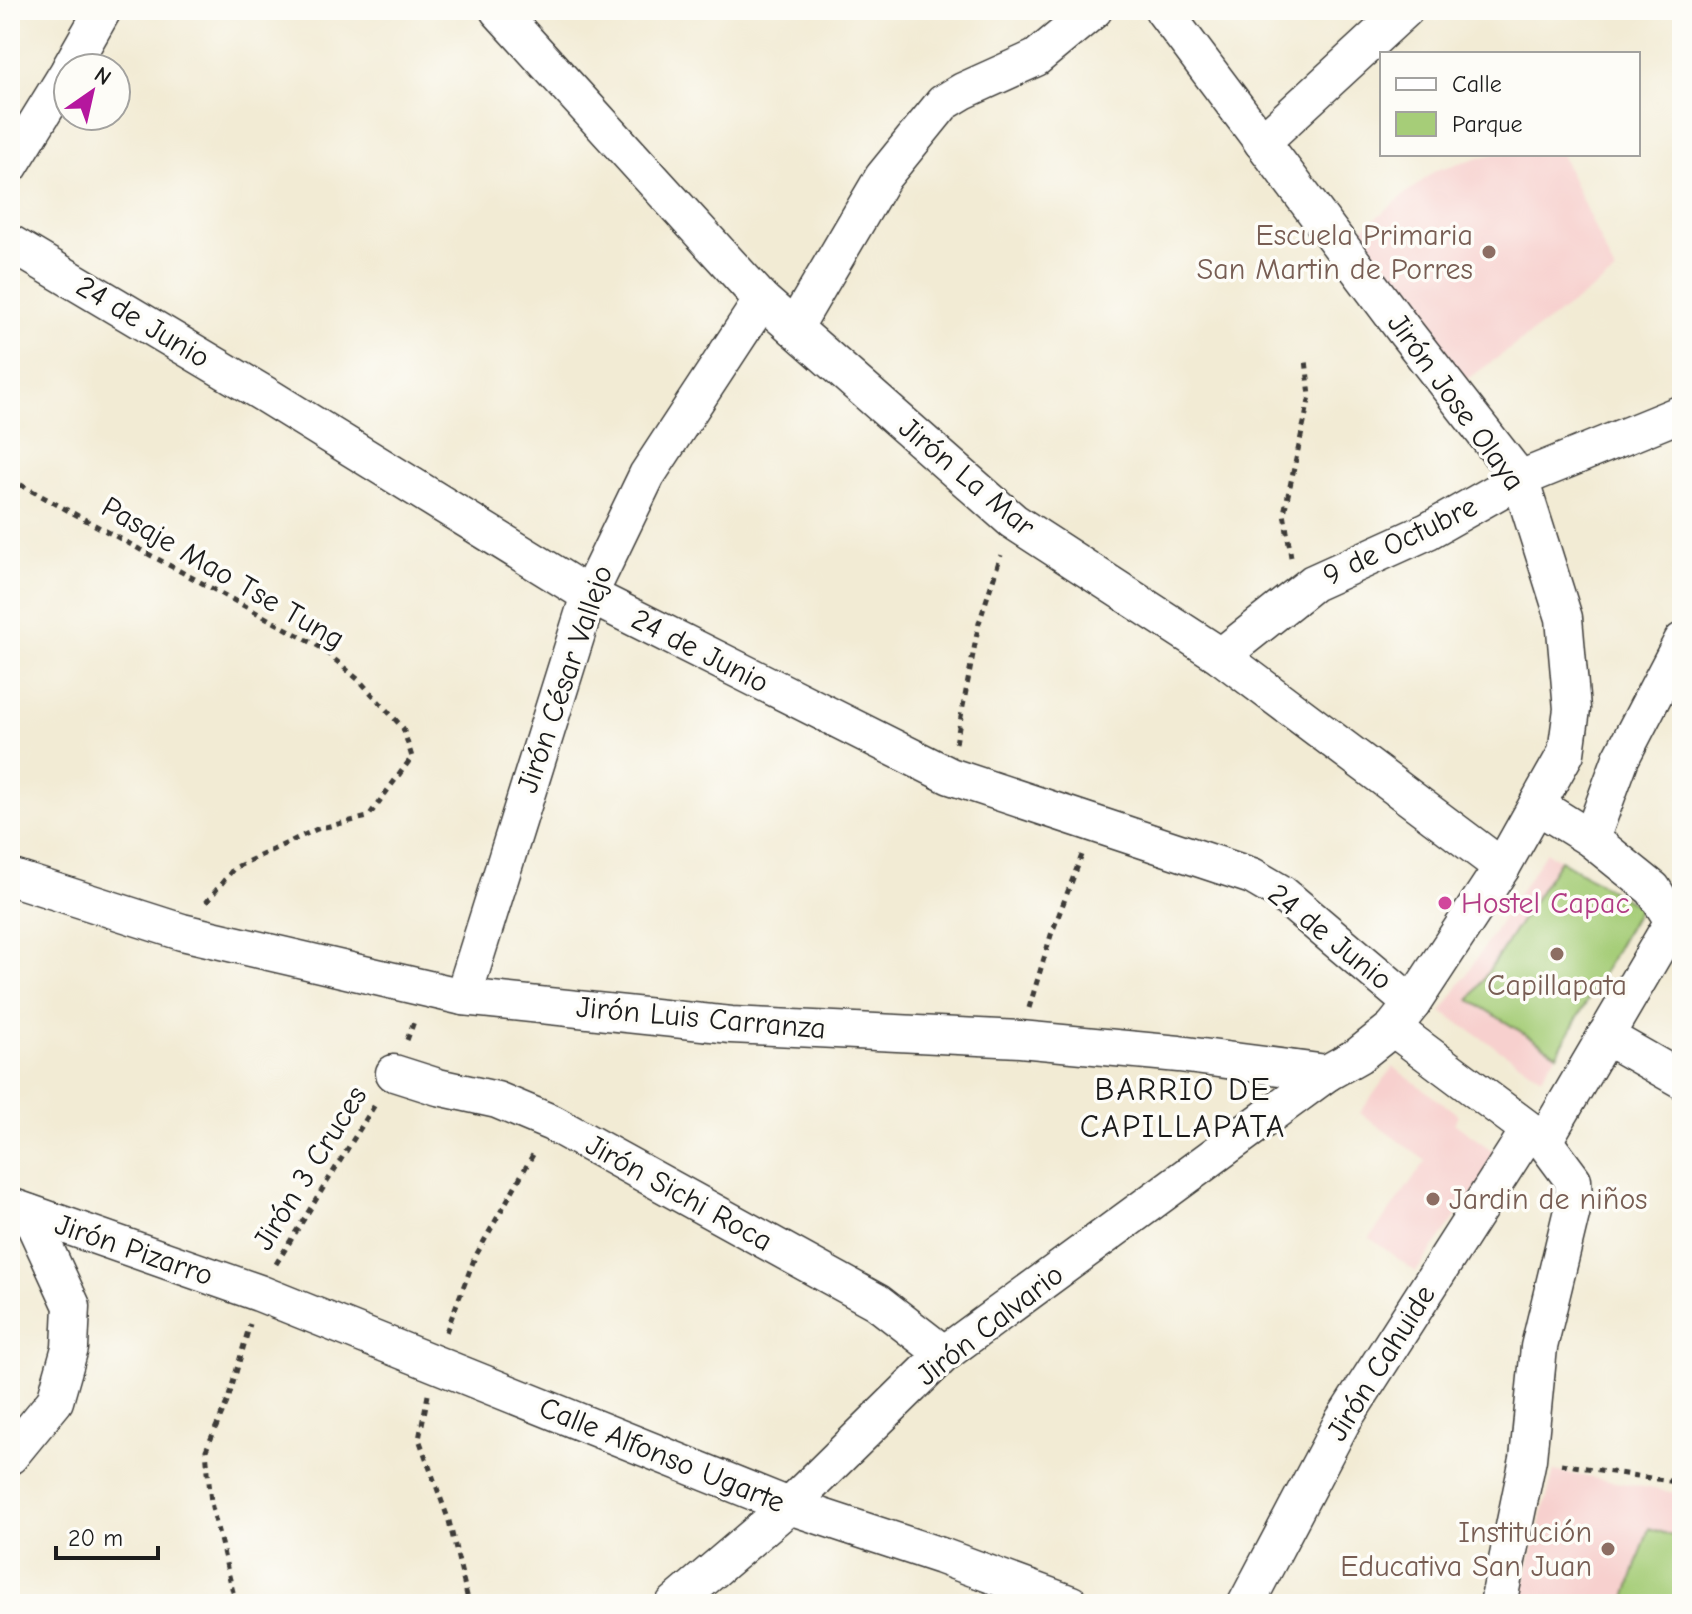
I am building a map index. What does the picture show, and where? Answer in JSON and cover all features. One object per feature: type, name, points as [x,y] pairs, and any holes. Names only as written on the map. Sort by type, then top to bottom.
[{"type":"street","points":[[79,52],[103,10]]},
{"type":"street","name":"Jirón La Mar","points":[[498,10],[762,300],[1013,521],[1221,656],[1502,867]]},
{"type":"street","points":[[794,328],[883,177],[943,103],[1036,58],[1094,10]]},
{"type":"street","name":"Jirón Jose Olaya","points":[[1163,10],[1520,479],[1564,618],[1572,709],[1566,753],[1538,806]]},
{"type":"street","points":[[1262,142],[1405,10]]},
{"type":"street","points":[[10,166],[52,98]]},
{"type":"street","name":"24 de Junio","points":[[10,243],[264,394],[589,595],[950,776],[1252,876],[1281,893],[1402,1016],[1536,1136],[1573,1180],[1574,1202],[1539,1347],[1528,1459],[1498,1604]]},
{"type":"street","name":"Jirón César Vallejo","points":[[463,997],[589,595],[647,475],[762,300]]},
{"type":"street","name":"9 de Octubre","points":[[1221,656],[1313,583],[1428,531],[1520,479],[1682,413]]},
{"type":"street","points":[[1327,1073],[1359,1055],[1402,1016],[1502,867],[1538,806],[1591,839],[1621,758],[1682,641]]},
{"type":"street","name":"Jirón Cahuide","points":[[1246,1604],[1342,1422],[1605,1036],[1673,921],[1653,889],[1591,839]]},
{"type":"street","name":"Jirón Luis Carranza","points":[[10,877],[182,932],[463,997],[731,1025],[1020,1039],[1179,1054],[1327,1073]]},
{"type":"street","points":[[1605,1036],[1682,1080]]},
{"type":"street","name":"Jirón Sichi Roca","points":[[394,1073],[497,1100],[552,1123],[877,1302],[944,1354]]},
{"type":"street","name":"Jirón Calvario","points":[[674,1604],[789,1506],[944,1354],[1327,1073]]},
{"type":"street","points":[[10,1456],[55,1401],[70,1348],[72,1306],[20,1210]]},
{"type":"street","name":"Jirón Pizarro","points":[[20,1210],[259,1293]]},
{"type":"street","name":"Calle Alfonso Ugarte","points":[[259,1293],[789,1506],[941,1556],[1071,1604]]},
{"type":"path","points":[[1300,593],[1284,513],[1310,396],[1306,360]]},
{"type":"path","name":"Pasaje Mao Tse Tung","points":[[10,479],[320,647],[360,681],[403,728],[412,757],[368,817],[317,829],[234,868],[182,932]]},
{"type":"path","points":[[950,776],[979,623],[1013,521]]},
{"type":"path","points":[[1020,1039],[1051,935],[1094,824]]},
{"type":"path","name":"Jirón 3 Cruces","points":[[236,1604],[211,1503],[206,1450],[228,1400],[259,1293],[394,1073],[426,989]]},
{"type":"path","points":[[469,1604],[449,1521],[419,1439],[434,1364],[475,1257],[552,1123]]},
{"type":"path","points":[[1528,1459],[1682,1483]]},
{"type":"shaded area","name":"Escuela Primaria San Martin de Porres","points":[[1487,156],[1562,156],[1615,273],[1464,382],[1358,232],[1436,170]]},
{"type":"shaded area","points":[[1546,852],[1560,860],[1471,1000],[1557,1054],[1541,1077],[1442,1012]]},
{"type":"shaded area","name":"Jardin de niños","points":[[1393,1067],[1459,1115],[1454,1123],[1500,1156],[1416,1272],[1370,1238],[1426,1161],[1360,1113]]},
{"type":"shaded area","name":"Institución Educativa San Juan","points":[[1554,1471],[1682,1494],[1682,1604],[1518,1604]]},
{"type":"green space","name":"Capillapata","points":[[1560,860],[1640,907],[1557,1054],[1470,1000]]},
{"type":"green space","points":[[1649,1528],[1682,1539],[1682,1604],[1624,1604]]},
{"type":"place","name":"Escuela Primaria San Martin de Porres","points":[[1489,252]]},
{"type":"place","name":"Hostel Capac","points":[[1445,903]]},
{"type":"place","name":"Capillapata","points":[[1557,954]]},
{"type":"place","name":"Jardin de niños","points":[[1433,1199]]},
{"type":"place","name":"Institución Educativa San Juan","points":[[1608,1549]]},
{"type":"district","name":"BARRIO DE CAPILLAPATA","points":[[1183,1108]]}]
